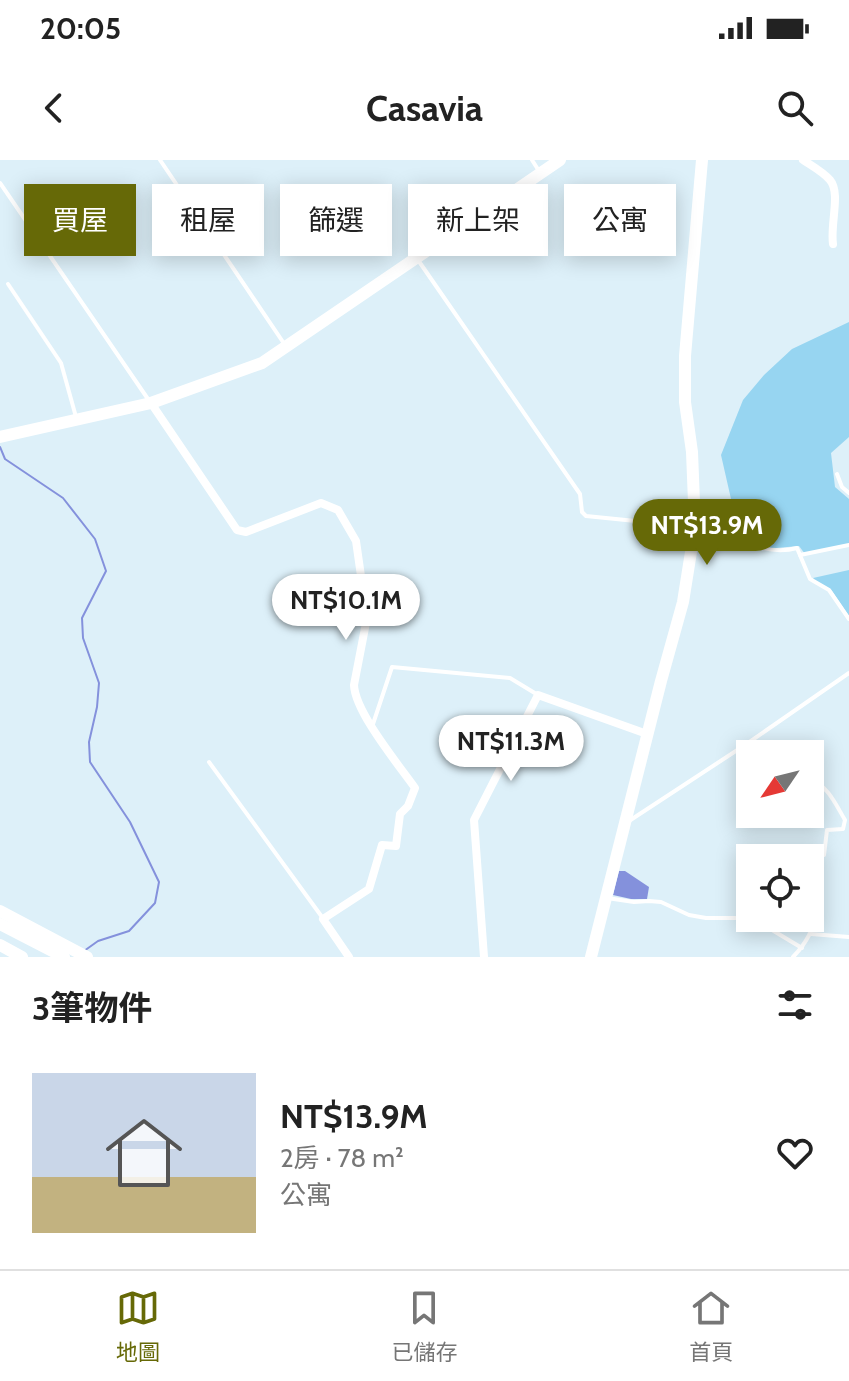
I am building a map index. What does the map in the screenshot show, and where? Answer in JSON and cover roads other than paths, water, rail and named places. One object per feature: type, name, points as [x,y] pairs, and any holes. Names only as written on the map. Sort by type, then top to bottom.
[{"type":"street","points":[[0,437],[151,403],[262,363],[560,160]]},
{"type":"street","points":[[591,957],[683,602],[695,527],[692,452],[685,402],[685,356],[702,160]]},
{"type":"street","points":[[803,160],[831,181],[837,194],[832,220],[833,244]]},
{"type":"street","points":[[837,194],[849,191]]},
{"type":"street","points":[[151,403],[237,530],[246,532],[321,503],[338,510],[356,541],[361,576],[370,602],[354,695],[362,712],[415,788],[408,806],[400,814],[396,846],[382,845],[369,889],[323,919],[349,957]]},
{"type":"street","points":[[484,957],[474,820],[538,695],[647,734]]},
{"type":"street","points":[[0,911],[87,957]]},
{"type":"street","points":[[0,924],[64,957]]},
{"type":"street","points":[[0,945],[22,957]]},
{"type":"lane","points":[[160,160],[287,347]]},
{"type":"lane","points":[[532,160],[541,173]]},
{"type":"lane","points":[[0,183],[151,403]]},
{"type":"lane","points":[[417,258],[580,494],[582,512],[586,516],[695,527],[703,524],[758,547],[797,548],[810,579],[829,590],[849,619]]},
{"type":"lane","points":[[8,284],[61,363],[77,420]]},
{"type":"lane","points":[[837,474],[842,487],[849,493]]},
{"type":"lane","points":[[800,555],[849,545]]},
{"type":"lane","points":[[372,726],[392,667],[510,678],[538,695]]},
{"type":"lane","points":[[752,740],[849,673]]},
{"type":"lane","points":[[624,825],[736,751]]},
{"type":"lane","points":[[209,762],[323,919]]},
{"type":"lane","points":[[793,957],[811,934],[816,913],[817,891],[812,857],[824,855],[827,830],[843,829],[845,820],[824,789]]},
{"type":"lane","points":[[606,897],[634,902],[661,902],[676,911],[697,917],[741,918],[772,930],[802,948]]},
{"type":"lane","points":[[811,934],[849,937]]},
{"type":"water","points":[[619,871],[625,871],[649,887],[647,899],[613,895]]},
{"type":"waterway","points":[[0,447],[5,459],[63,498],[95,539],[106,571],[82,618],[83,638],[99,683],[89,742],[90,762],[130,822],[159,882],[155,903],[129,931],[98,941],[84,951]]}]
